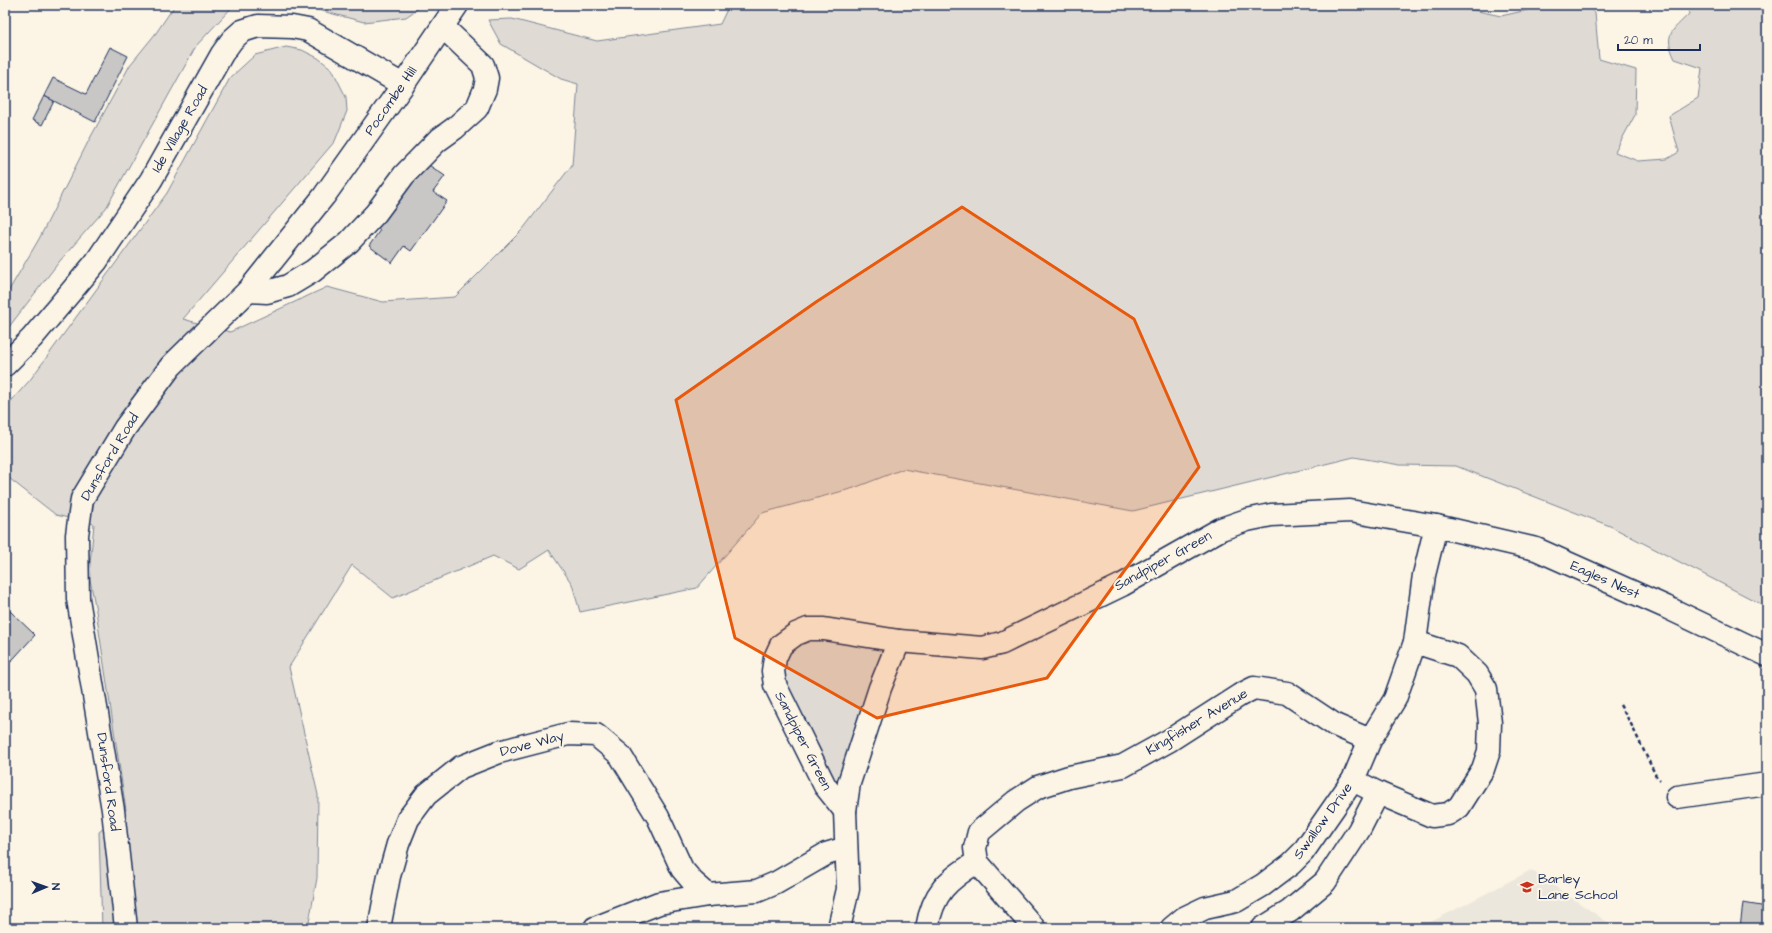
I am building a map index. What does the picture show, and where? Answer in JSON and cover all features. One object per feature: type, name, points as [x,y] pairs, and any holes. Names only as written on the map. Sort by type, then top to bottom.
[{"type":"street","name":"Pocombe Hill","points":[[324,196],[403,85],[457,5]]},
{"type":"street","name":"Ide Village Road","points":[[5,365],[32,338],[96,262],[151,180],[222,54],[232,40],[242,31],[258,26],[275,25],[308,30],[403,85]]},
{"type":"street","points":[[248,291],[267,292],[288,286],[313,271],[349,242],[376,213],[404,175],[437,141],[455,128],[476,108],[485,89],[487,78],[483,65],[443,27]]},
{"type":"street","name":"Dunsford Road","points":[[126,928],[113,810],[78,598],[78,535],[82,499],[125,428],[171,366],[248,291],[324,196]]},
{"type":"street","name":"Sandpiper Green","points":[[846,812],[825,786],[775,685],[773,671],[775,658],[781,645],[796,634],[808,629],[824,629],[899,641],[982,648],[1002,642],[1122,585],[1221,529],[1247,520],[1271,515],[1350,511],[1436,526]]},
{"type":"street","points":[[1370,740],[1395,699],[1415,642],[1424,575],[1436,526]]},
{"type":"street","name":"Eagles Nest","points":[[1436,526],[1536,549],[1767,656]]},
{"type":"street","name":"Sandpiper Green","points":[[839,928],[848,889],[846,812],[849,783],[880,688],[899,641]]},
{"type":"street","points":[[1353,780],[1378,793],[1432,816],[1448,814],[1458,807],[1483,769],[1489,751],[1490,723],[1486,689],[1477,674],[1458,656],[1415,642]]},
{"type":"street","name":"Kingfisher Avenue","points":[[977,862],[975,848],[979,832],[1016,801],[1038,787],[1068,776],[1123,766],[1170,740],[1240,695],[1254,688],[1287,693],[1335,725],[1370,740]]},
{"type":"street","name":"Dove Way","points":[[379,928],[389,876],[398,844],[408,819],[426,795],[461,767],[499,752],[568,734],[596,735],[620,755],[658,817],[682,869],[693,882],[708,895]]},
{"type":"street","name":"Swallow Drive","points":[[1172,928],[1184,918],[1206,908],[1236,901],[1263,885],[1291,864],[1303,852],[1353,780],[1370,740]]},
{"type":"street","points":[[1678,797],[1767,784]]},
{"type":"street","points":[[1263,928],[1290,911],[1325,882],[1359,830],[1378,793]]},
{"type":"street","points":[[594,928],[659,903],[708,895],[757,891],[776,883],[826,854],[846,848]]},
{"type":"street","points":[[927,928],[929,914],[937,894],[960,872],[977,862],[1034,928]]},
{"type":"path","points":[[1620,705],[1631,724],[1656,776],[1678,797]]},
{"type":"highlighted area","points":[[962,207],[1134,319],[1199,467],[1047,678],[877,718],[735,638],[676,400],[816,302]]},
{"type":"shaded area","points":[[175,5],[234,5],[196,46],[106,208],[59,262],[5,332],[5,297],[39,239],[88,142],[130,65],[156,33]]},
{"type":"shaded area","points":[[299,5],[423,5],[406,17],[364,22]]},
{"type":"shaded area","points":[[729,5],[1450,5],[1501,16],[1550,5],[1585,5],[1595,13],[1599,59],[1636,70],[1635,115],[1615,152],[1638,161],[1667,159],[1679,152],[1669,116],[1698,98],[1702,68],[1675,59],[1671,51],[1670,44],[1671,34],[1674,29],[1689,14],[1687,5],[1767,5],[1767,607],[1610,526],[1456,466],[1400,465],[1354,457],[1133,511],[903,469],[854,488],[762,513],[697,588],[580,612],[572,584],[549,550],[519,569],[493,556],[393,598],[352,565],[289,667],[318,795],[317,878],[308,928],[102,928],[99,832],[126,810],[89,574],[94,524],[56,515],[5,475],[5,408],[30,380],[167,193],[230,78],[255,55],[286,47],[302,50],[318,58],[332,69],[346,97],[347,111],[335,141],[183,319],[230,332],[327,287],[383,302],[455,297],[523,229],[572,165],[578,84],[561,79],[501,44],[488,20],[512,19],[597,41],[720,24]]},
{"type":"shaded area","points":[[810,638],[880,645],[885,655],[843,777],[836,784],[786,692],[783,670],[788,656],[801,642]]},
{"type":"shaded area","name":"Barley Lane School","points":[[1531,870],[1616,928],[1419,928],[1466,904]]},
{"type":"building","points":[[110,47],[128,56],[95,122],[44,96],[53,78],[86,94]]},
{"type":"building","points":[[44,96],[54,101],[42,125],[32,120]]},
{"type":"building","points":[[423,161],[445,176],[433,192],[447,201],[411,251],[404,246],[392,263],[369,246],[380,230],[376,227]]},
{"type":"building","points":[[5,514],[10,517],[5,526]]},
{"type":"building","points":[[10,611],[35,635],[5,668],[5,616]]},
{"type":"building","points":[[1743,903],[1767,907],[1767,928],[1740,928]]},
{"type":"place","name":"Barley Lane School","points":[[1527,887]]}]
